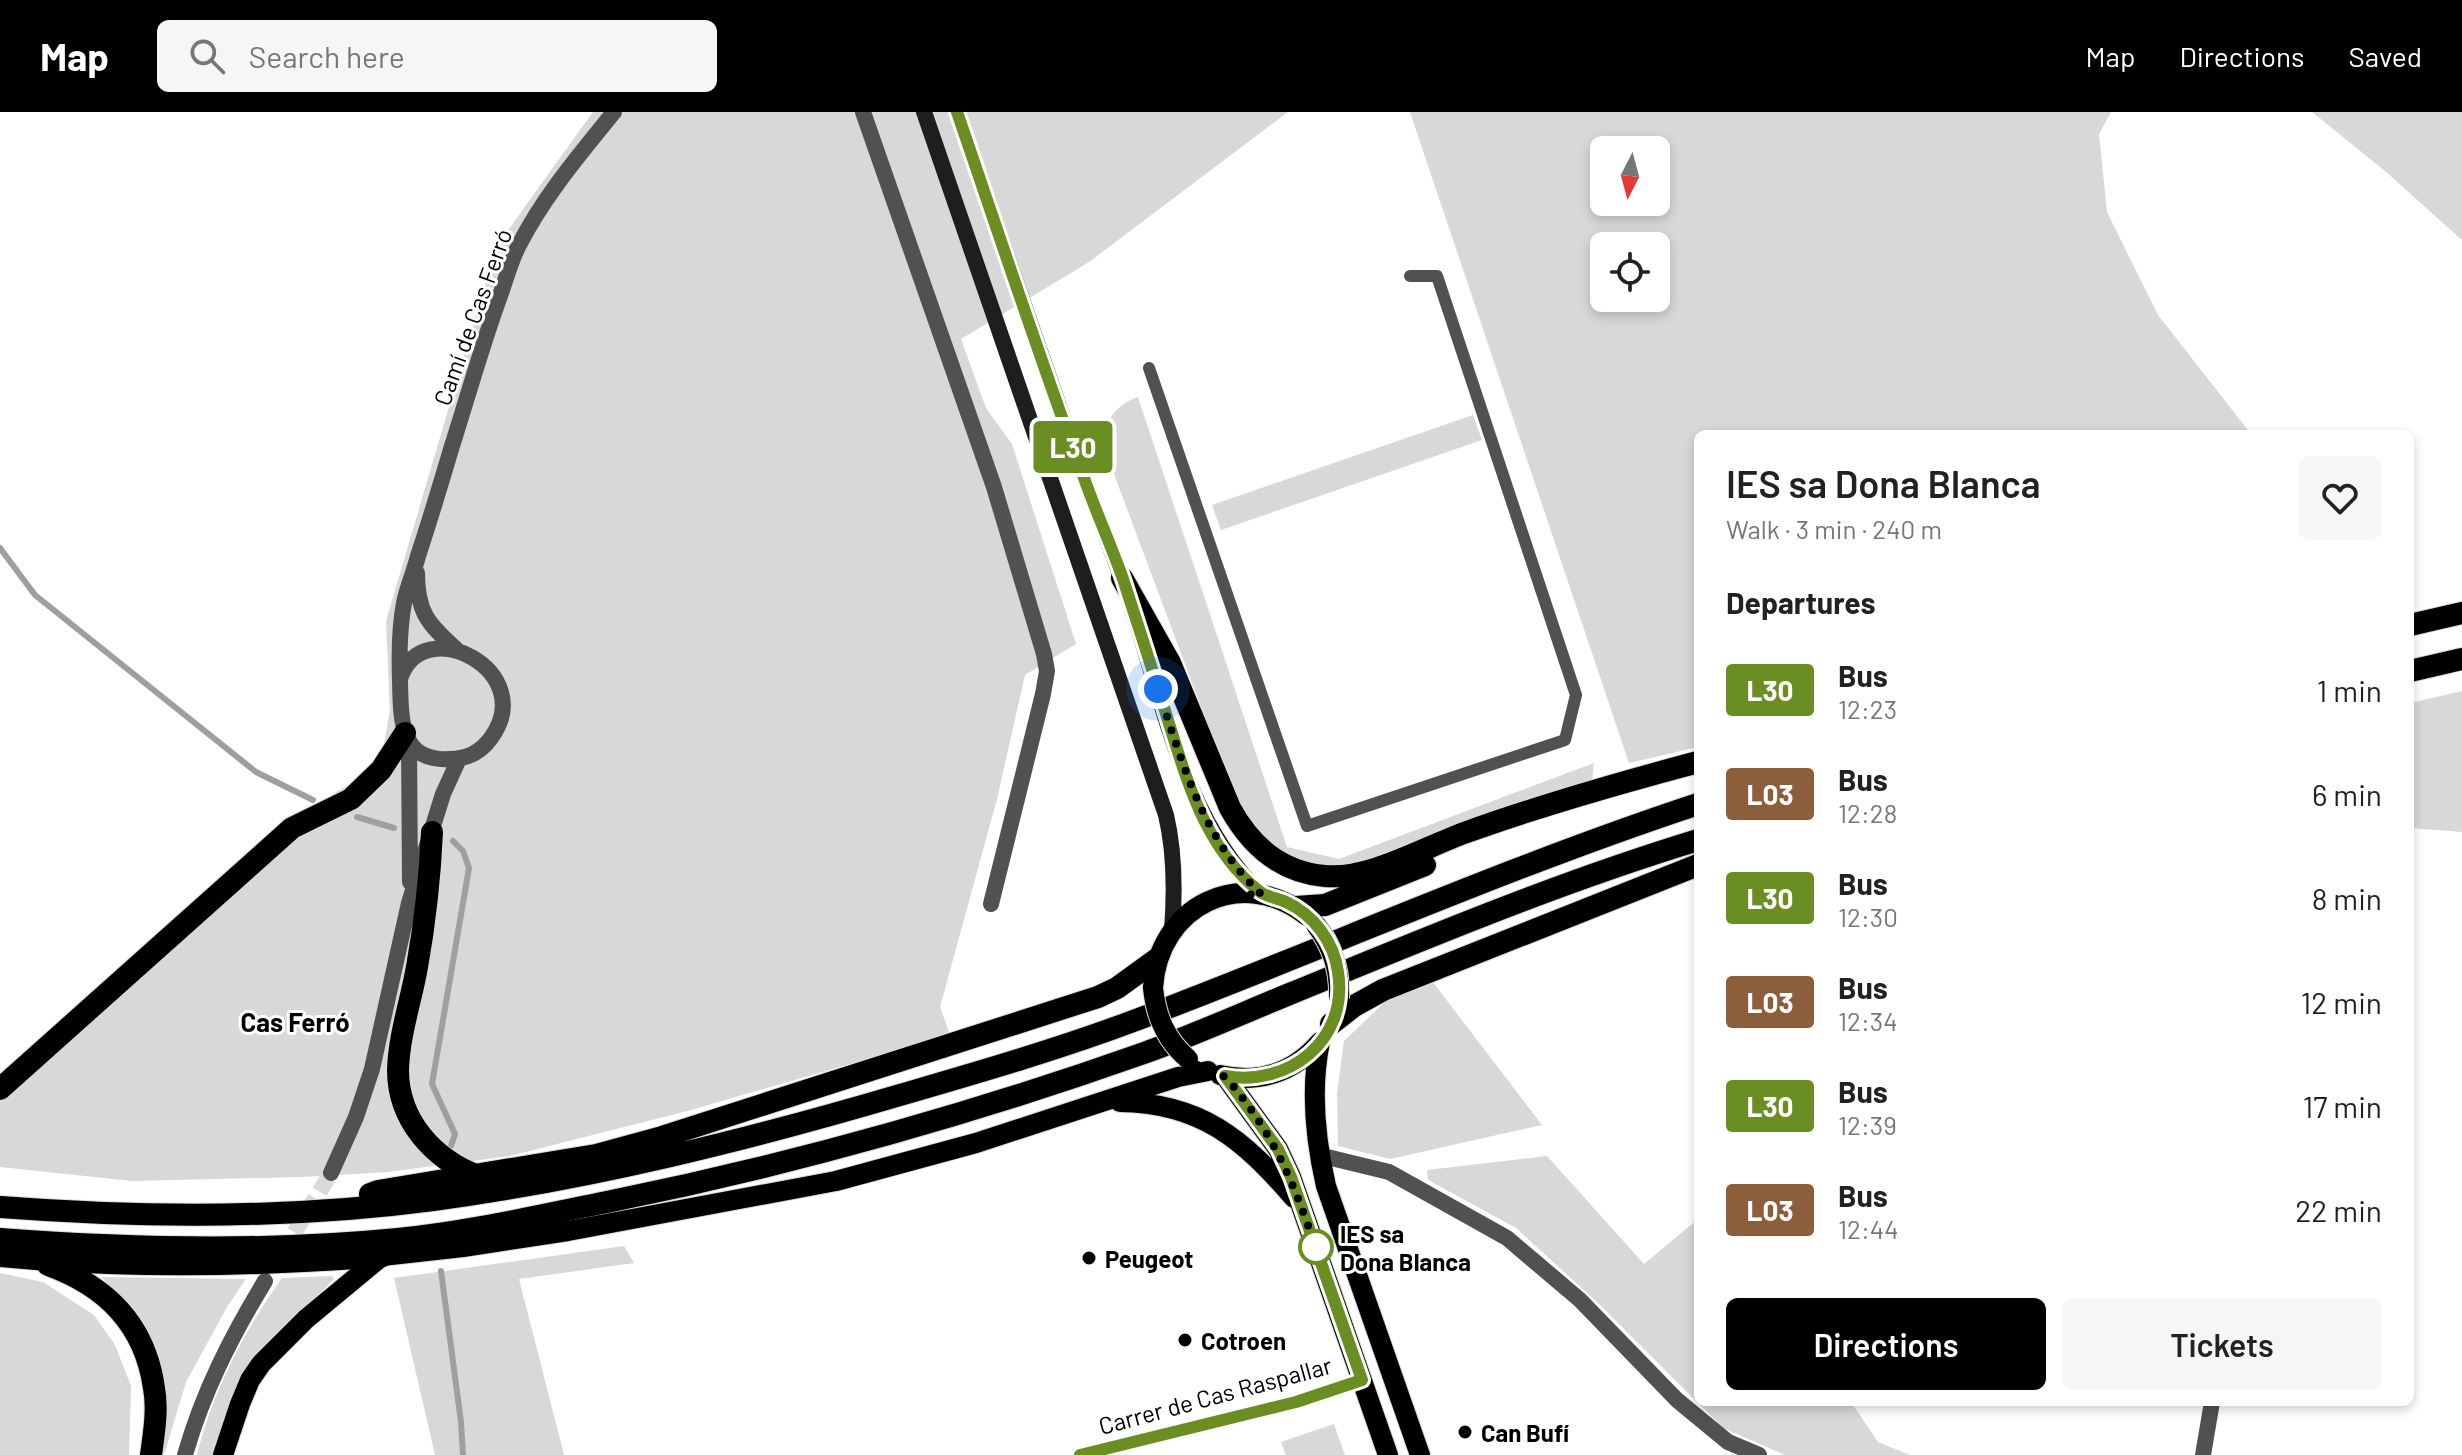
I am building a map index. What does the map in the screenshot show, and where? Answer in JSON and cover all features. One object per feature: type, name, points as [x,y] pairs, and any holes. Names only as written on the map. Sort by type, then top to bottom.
[{"type":"highway","points":[[1122,578],[1170,663],[1224,794],[1241,827],[1256,845],[1277,862],[1301,872],[1327,876],[1352,875],[1462,833],[1586,792],[1694,763]]},
{"type":"highway","points":[[2414,624],[2462,613]]},
{"type":"highway","points":[[2414,670],[2462,659]]},
{"type":"highway","points":[[0,1089],[292,828],[351,799],[381,770],[407,738]]},
{"type":"highway","points":[[1296,907],[1325,905],[1486,840],[1694,772]]},
{"type":"highway","points":[[0,1207],[176,1214],[331,1210],[434,1200],[637,1163],[814,1121],[1133,1021],[1479,882],[1694,805]]},
{"type":"highway","points":[[432,832],[427,909],[398,1070],[401,1092],[416,1129],[429,1147],[442,1158],[478,1176]]},
{"type":"highway","points":[[0,1239],[182,1248],[387,1240],[504,1222],[714,1180],[874,1139],[1147,1052],[1536,895],[1694,841]]},
{"type":"highway","points":[[1326,1033],[1354,1006],[1383,990],[1694,867]]},
{"type":"highway","points":[[331,1210],[378,1191],[609,1151],[990,1034],[1098,997],[1117,988],[1157,959]]},
{"type":"highway","points":[[0,1256],[252,1263],[382,1256]]},
{"type":"highway","points":[[31,1259],[88,1282],[111,1302],[136,1332],[148,1359],[155,1389],[151,1455]]},
{"type":"main road","points":[[924,112],[1166,815],[1174,878],[1172,930]]},
{"type":"main road","points":[[957,112],[1084,478],[1122,578],[1188,782],[1205,821],[1236,867],[1262,895]]},
{"type":"main road","points":[[1388,1455],[1302,1207],[1278,1149],[1216,1074],[1188,1059],[1164,1031],[1158,1018],[1153,988],[1157,959],[1181,919],[1205,902],[1233,894],[1262,895],[1296,907],[1316,925],[1335,959],[1339,998],[1316,1063],[1314,1102],[1319,1155],[1326,1186],[1420,1455]]},
{"type":"main road","points":[[223,1455],[250,1380],[261,1364],[306,1319],[382,1256],[568,1231],[836,1181],[976,1143],[1178,1077],[1216,1074],[1255,1079],[1270,1076],[1298,1063],[1326,1033]]},
{"type":"main road","points":[[1101,1102],[1147,1102],[1176,1108],[1216,1125],[1234,1136],[1302,1207]]},
{"type":"street","name":"Camí de Cas Ferró","points":[[400,679],[398,656],[404,599],[492,318],[518,246],[553,188],[614,112]]},
{"type":"street","points":[[863,112],[994,487],[1047,671],[991,904]]},
{"type":"street","points":[[1149,368],[1307,826],[1565,740],[1576,695],[1437,276],[1410,276]]},
{"type":"street","name":"Camí de Cas Ferró","points":[[417,560],[419,602],[426,619],[456,649]]},
{"type":"street","points":[[407,738],[421,753],[432,758],[459,759],[472,755],[491,738],[502,705],[497,682],[478,658],[456,649],[443,649],[421,655],[407,667],[400,679],[400,714],[407,738],[411,826],[409,903]]},
{"type":"street","points":[[331,1173],[356,1117],[372,1069],[409,903],[443,794],[459,759]]},
{"type":"street","points":[[1319,1155],[1389,1172],[1507,1238],[1580,1300],[1677,1400],[1728,1442],[1759,1455]]},
{"type":"street","points":[[185,1455],[210,1380],[231,1337],[265,1281]]},
{"type":"street","name":"Carrer de Cas Raspallar","points":[[1080,1455],[1296,1402],[1362,1380]]},
{"type":"street","points":[[2203,1455],[2211,1406]]},
{"type":"shaded area","points":[[593,112],[1288,112],[1089,262],[961,339],[986,408],[1012,444],[1076,644],[1025,675],[997,799],[940,1007],[950,1035],[691,1110],[510,1156],[388,1172],[132,1181],[0,1167],[0,1073],[282,824],[367,774],[383,749],[390,711],[386,621],[496,247]]},
{"type":"shaded area","points":[[1410,112],[2111,112],[2099,134],[2107,212],[2158,315],[2248,430],[1694,430],[1694,748],[1629,763]]},
{"type":"shaded area","points":[[2312,112],[2462,112],[2462,240],[2385,171]]},
{"type":"shaded area","points":[[1138,397],[1287,847],[1339,859],[1594,763],[1592,782],[1358,867],[1333,870],[1284,858],[1247,821],[1197,714],[1203,712],[1105,450],[1111,417],[1122,405]]},
{"type":"shaded area","points":[[1473,415],[1482,440],[1221,530],[1212,505]]},
{"type":"shaded area","points":[[2462,691],[2462,832],[2414,828],[2414,702]]},
{"type":"shaded area","points":[[1432,981],[1542,1125],[1390,1159],[1338,1146],[1337,1093],[1344,1041],[1387,1000]]},
{"type":"shaded area","points":[[1547,1156],[1644,1264],[1694,1222],[1694,1399],[1597,1302],[1516,1228],[1428,1180],[1427,1170]]},
{"type":"shaded area","points":[[624,1246],[634,1263],[519,1279],[564,1455],[435,1455],[394,1278]]},
{"type":"shaded area","points":[[0,1273],[43,1282],[94,1315],[115,1345],[131,1386],[129,1455],[0,1455]]},
{"type":"shaded area","points":[[332,1276],[334,1279],[249,1364],[214,1455],[197,1455],[211,1408],[231,1362],[282,1278]]},
{"type":"shaded area","points":[[101,1277],[246,1279],[186,1382],[164,1455],[128,1306]]},
{"type":"shaded area","points":[[1701,1406],[1854,1406],[1878,1442],[1910,1455],[1785,1455],[1723,1428]]},
{"type":"shaded area","points":[[1334,1424],[1345,1455],[1286,1455],[1281,1442]]},
{"type":"waterway","points":[[0,548],[35,595],[256,772],[313,800]]},
{"type":"waterway","points":[[357,817],[394,828]]},
{"type":"waterway","points":[[451,1146],[455,1134],[432,1084],[469,868],[463,851],[453,841]]},
{"type":"waterway","points":[[441,1271],[463,1455]]},
{"type":"tunnel","points":[[282,1253],[331,1173]]},
{"type":"bus line","name":"L30","points":[[957,112],[1084,478],[1122,578],[1188,782],[1205,821],[1220,847],[1262,895],[1296,907],[1316,925],[1331,947],[1338,972],[1336,1011],[1326,1034],[1310,1054],[1285,1071],[1270,1076],[1255,1079],[1225,1076],[1278,1149],[1291,1177],[1362,1380],[1296,1402],[1080,1455]]},
{"type":"place","name":"IES sa Dona Blanca","points":[[1316,1247]]},
{"type":"place","name":"Peugeot","points":[[1089,1258]]},
{"type":"place","name":"Cotroen","points":[[1185,1340]]},
{"type":"place","name":"Can Bufí","points":[[1465,1432]]},
{"type":"district","name":"Cas Ferró","points":[[295,1021]]},
{"type":"route","points":[[1158,689],[1188,782],[1205,821],[1220,847],[1262,895],[1247,893],[1219,897],[1205,902],[1181,919],[1165,939],[1157,959],[1153,988],[1158,1018],[1180,1052],[1197,1065],[1225,1076],[1268,1134],[1291,1177],[1317,1251],[1316,1247]]}]
